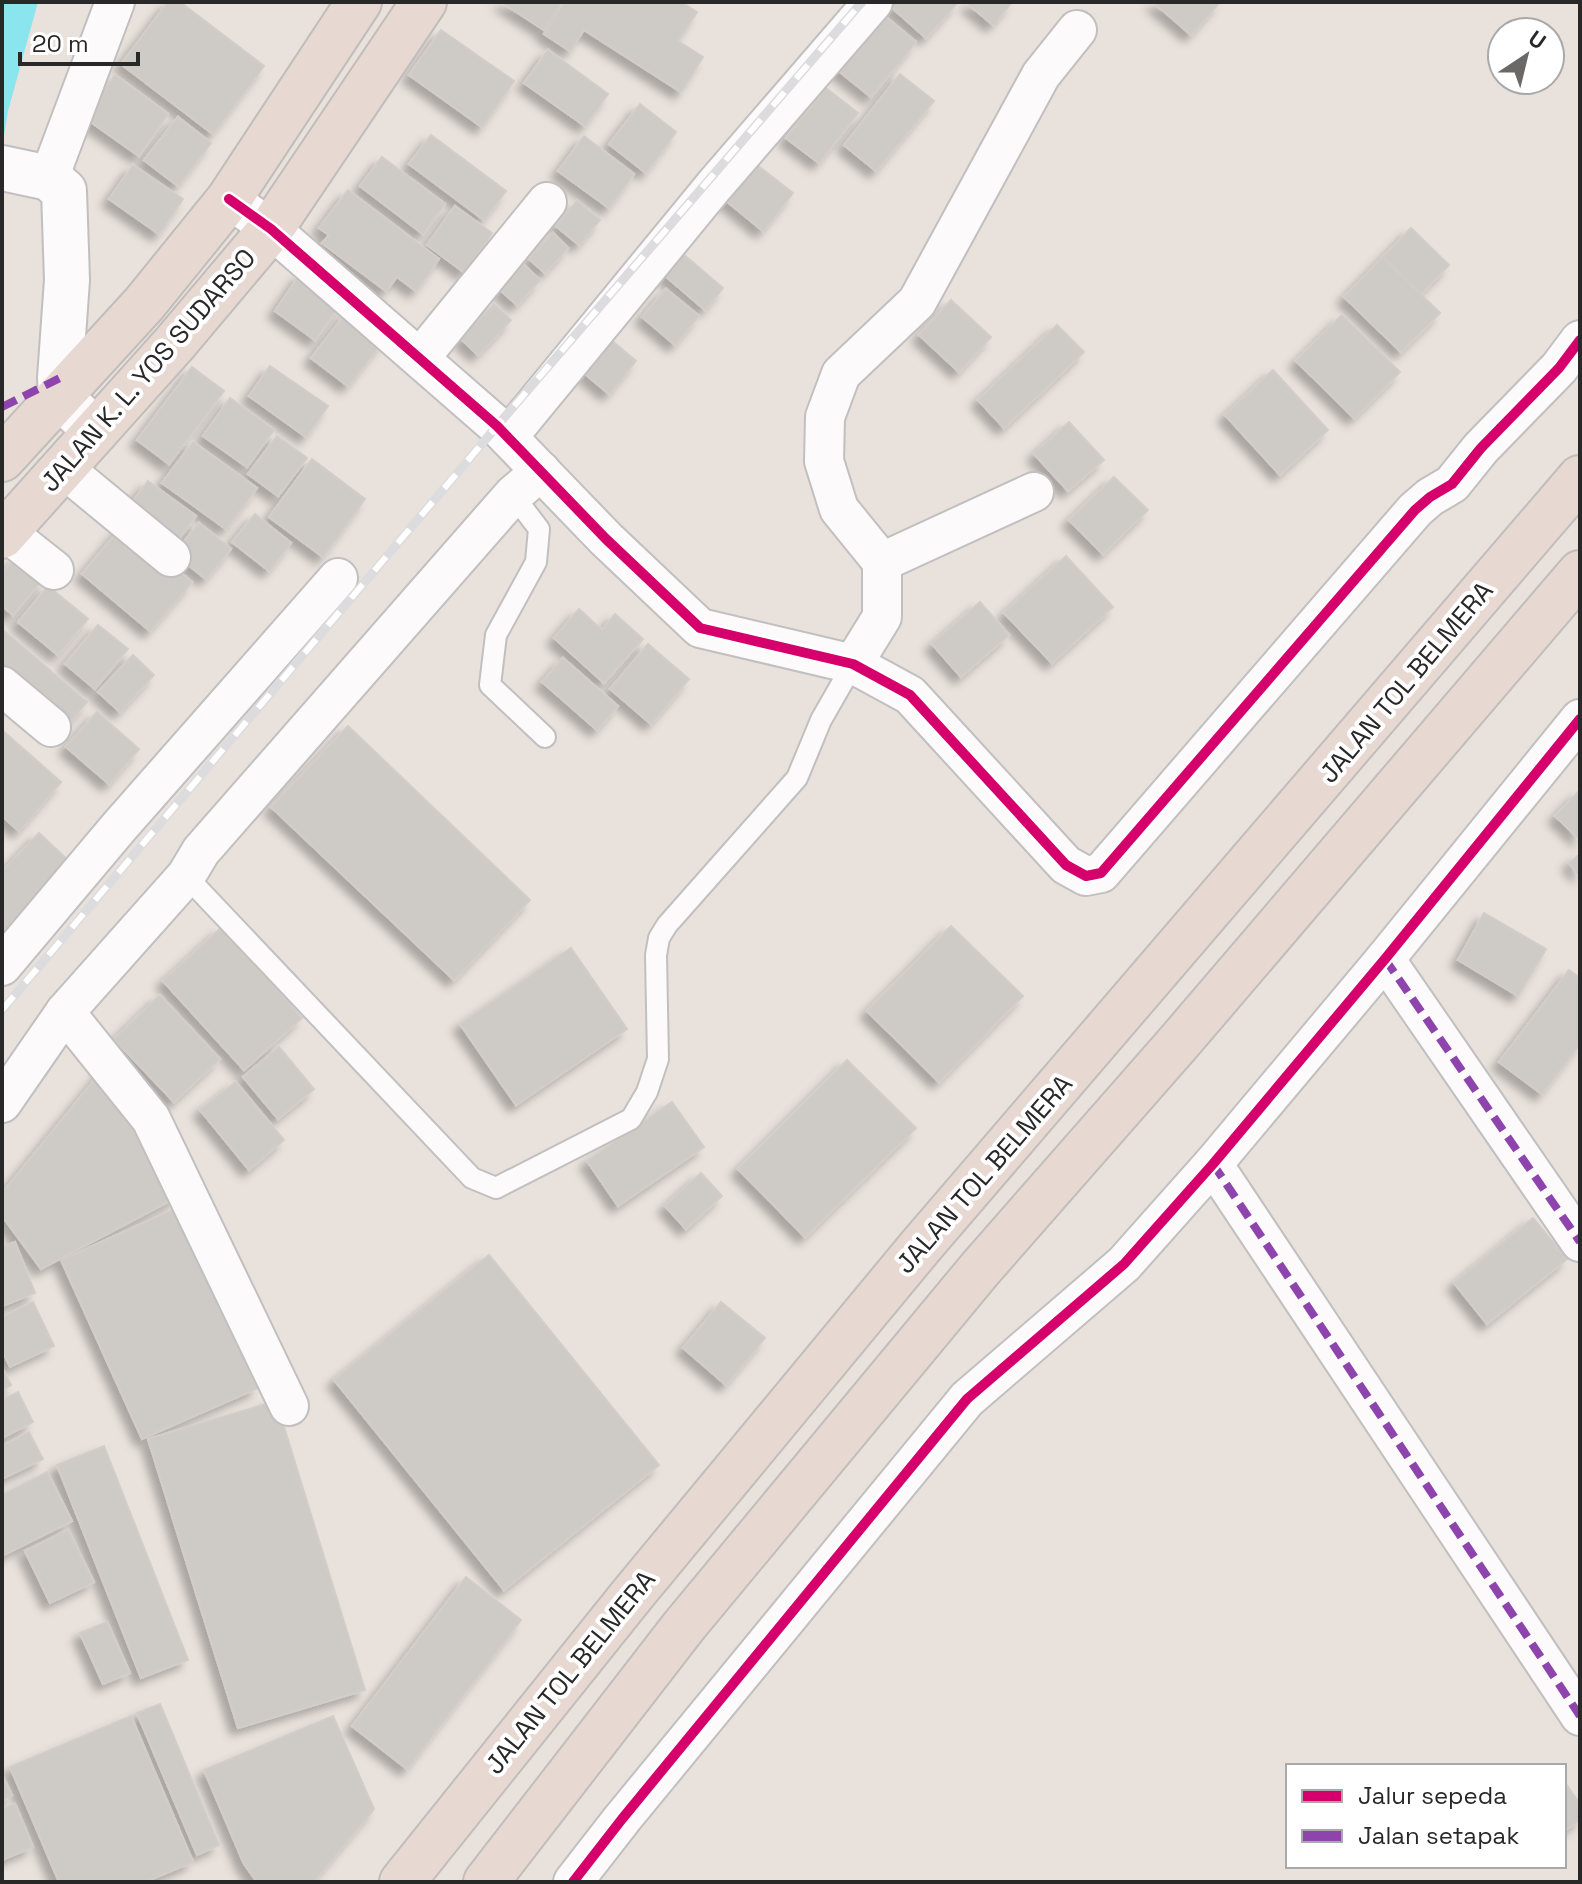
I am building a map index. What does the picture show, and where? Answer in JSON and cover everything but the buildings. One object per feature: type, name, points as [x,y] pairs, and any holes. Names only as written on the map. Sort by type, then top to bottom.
[{"type":"highway","name":"JALAN K. L. YOS SUDARSO","points":[[2,459],[144,304],[229,199],[359,2]]},
{"type":"highway","name":"JALAN K. L. YOS SUDARSO","points":[[4,534],[175,343],[271,229],[424,2]]},
{"type":"highway","name":"JALAN TOL BELMERA","points":[[402,1882],[632,1595],[920,1247],[1580,478]]},
{"type":"highway","points":[[486,1882],[684,1626],[980,1269],[1191,1030],[1580,573]]},
{"type":"main road","points":[[5,168],[49,178],[64,191],[67,280],[61,398],[96,431]]},
{"type":"street","points":[[49,178],[115,2]]},
{"type":"street","points":[[508,437],[714,186],[873,2]]},
{"type":"street","points":[[853,664],[882,617],[882,562],[839,509],[824,461],[825,417],[841,374],[917,302],[1041,75],[1077,30]]},
{"type":"street","points":[[229,199],[271,229],[508,437],[527,483],[606,539],[700,628],[853,664],[910,695],[1066,865],[1086,876],[1101,873],[1415,510],[1452,484],[1481,448],[1559,368],[1580,340]]},
{"type":"street","points":[[420,358],[547,202]]},
{"type":"street","points":[[63,468],[171,557]]},
{"type":"street","points":[[2,1103],[65,1012],[186,876],[201,851],[527,483]]},
{"type":"street","points":[[882,562],[1034,492]]},
{"type":"street","points":[[4,534],[54,570]]},
{"type":"street","points":[[2,966],[119,827],[338,578]]},
{"type":"street","points":[[2,686],[51,727]]},
{"type":"street","points":[[573,1882],[967,1399],[1124,1264],[1213,1164],[1385,959],[1580,719]]},
{"type":"street","points":[[1385,959],[1580,1242]]},
{"type":"street","points":[[65,1012],[151,1119],[289,1406]]},
{"type":"street","points":[[1213,1164],[1580,1716]]},
{"type":"lane","points":[[527,483],[539,529],[536,562],[496,635],[490,685],[545,737]]},
{"type":"lane","points":[[186,876],[472,1178],[496,1188],[631,1119],[647,1092],[658,1059],[656,955],[659,938],[667,925],[797,778],[821,720],[853,664]]},
{"type":"water","points":[[2,2],[38,2],[8,111],[2,148]]},
{"type":"railway","points":[[2,1010],[497,426],[862,2]]},
{"type":"marked path","points":[[2,407],[60,378]]},
{"type":"marked path","points":[[1385,959],[1580,1242]]},
{"type":"marked path","points":[[1213,1164],[1580,1716]]},
{"type":"cycle path","points":[[229,199],[271,229],[497,426],[606,539],[700,628],[853,664],[910,695],[1066,865],[1086,876],[1101,873],[1415,510],[1452,484],[1481,448],[1559,368],[1580,340]]},
{"type":"cycle path","points":[[573,1882],[967,1399],[1124,1264],[1213,1164],[1385,959],[1580,719]]}]
